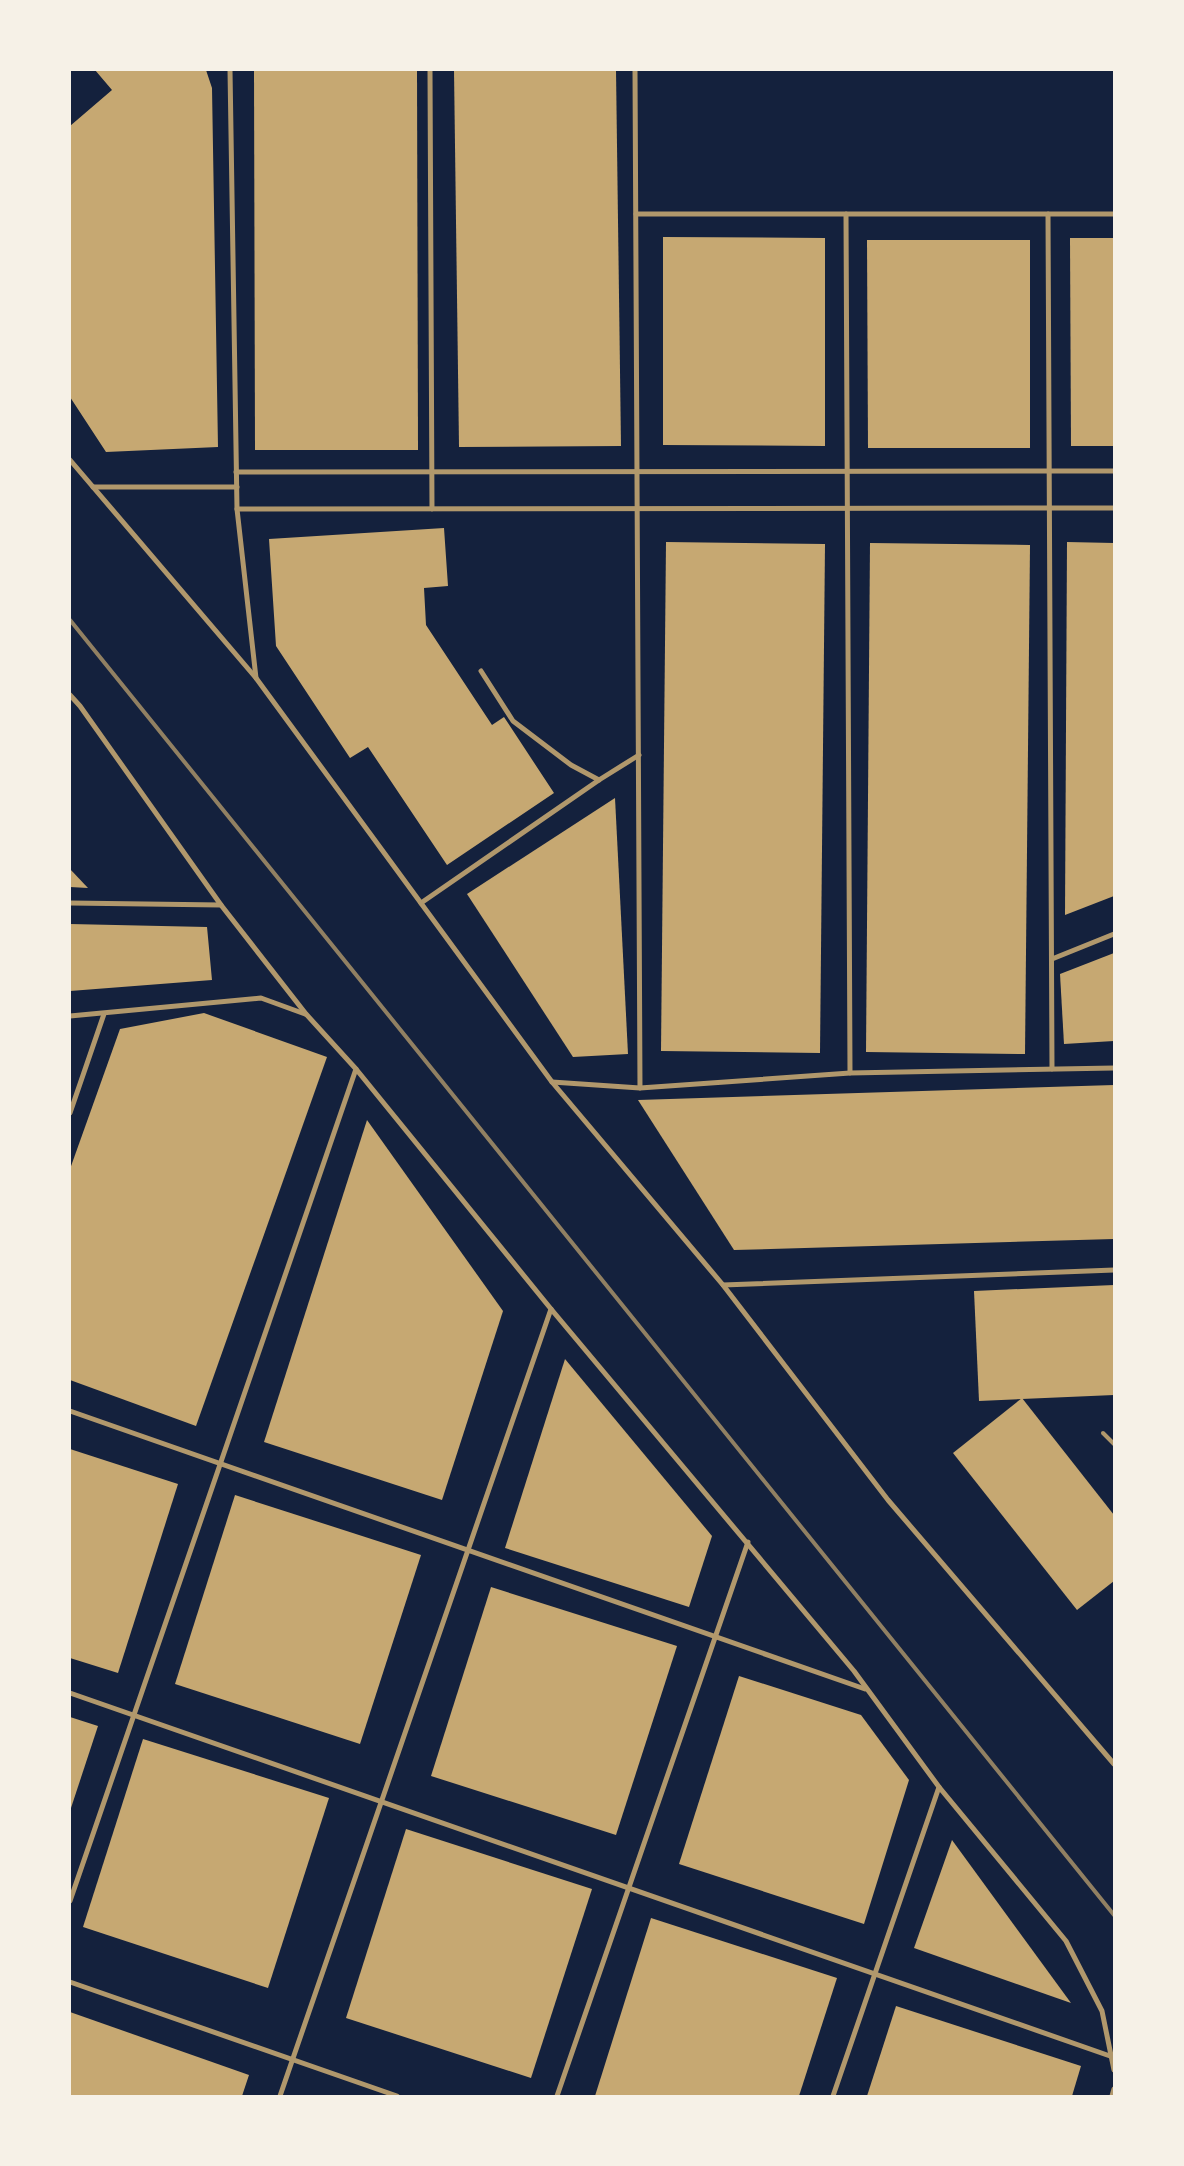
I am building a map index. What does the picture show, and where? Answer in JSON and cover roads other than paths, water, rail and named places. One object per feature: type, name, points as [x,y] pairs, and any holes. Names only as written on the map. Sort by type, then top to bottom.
[{"type":"street","points":[[230,70],[236,509],[256,678]]},
{"type":"street","points":[[430,70],[432,509]]},
{"type":"street","points":[[635,70],[640,1088]]},
{"type":"street","points":[[636,214],[1114,214]]},
{"type":"street","points":[[846,214],[850,1073]]},
{"type":"street","points":[[1048,214],[1052,1069]]},
{"type":"street","points":[[70,460],[256,678],[552,1082],[723,1285],[888,1500],[1114,1764]]},
{"type":"street","points":[[236,472],[1114,471]]},
{"type":"street","points":[[93,487],[236,487]]},
{"type":"street","points":[[236,509],[1114,508]]},
{"type":"street","points":[[481,671],[514,721],[571,764],[599,780]]},
{"type":"street","points":[[70,695],[80,706],[221,905],[306,1014],[356,1069],[551,1309],[748,1542],[854,1671],[939,1788],[1066,1941],[1102,2011],[1114,2070]]},
{"type":"street","points":[[420,904],[638,755]]},
{"type":"street","points":[[70,902],[221,905]]},
{"type":"street","points":[[1052,959],[1114,934]]},
{"type":"street","points":[[70,1016],[261,998],[306,1014]]},
{"type":"street","points":[[70,1113],[104,1014]]},
{"type":"street","points":[[552,1082],[640,1088],[850,1073],[1114,1068]]},
{"type":"street","points":[[70,1901],[356,1069]]},
{"type":"street","points":[[723,1285],[1114,1270]]},
{"type":"street","points":[[280,2096],[551,1309]]},
{"type":"street","points":[[70,1411],[866,1689]]},
{"type":"street","points":[[557,2096],[748,1542]]},
{"type":"street","points":[[70,1694],[1110,2056]]},
{"type":"street","points":[[833,2096],[939,1788]]},
{"type":"street","points":[[70,1982],[397,2096]]},
{"type":"street","points":[[1112,2096],[1114,2089]]},
{"type":"lane","points":[[1103,1433],[1114,1444]]},
{"type":"railway","points":[[70,620],[1114,1915]]}]
